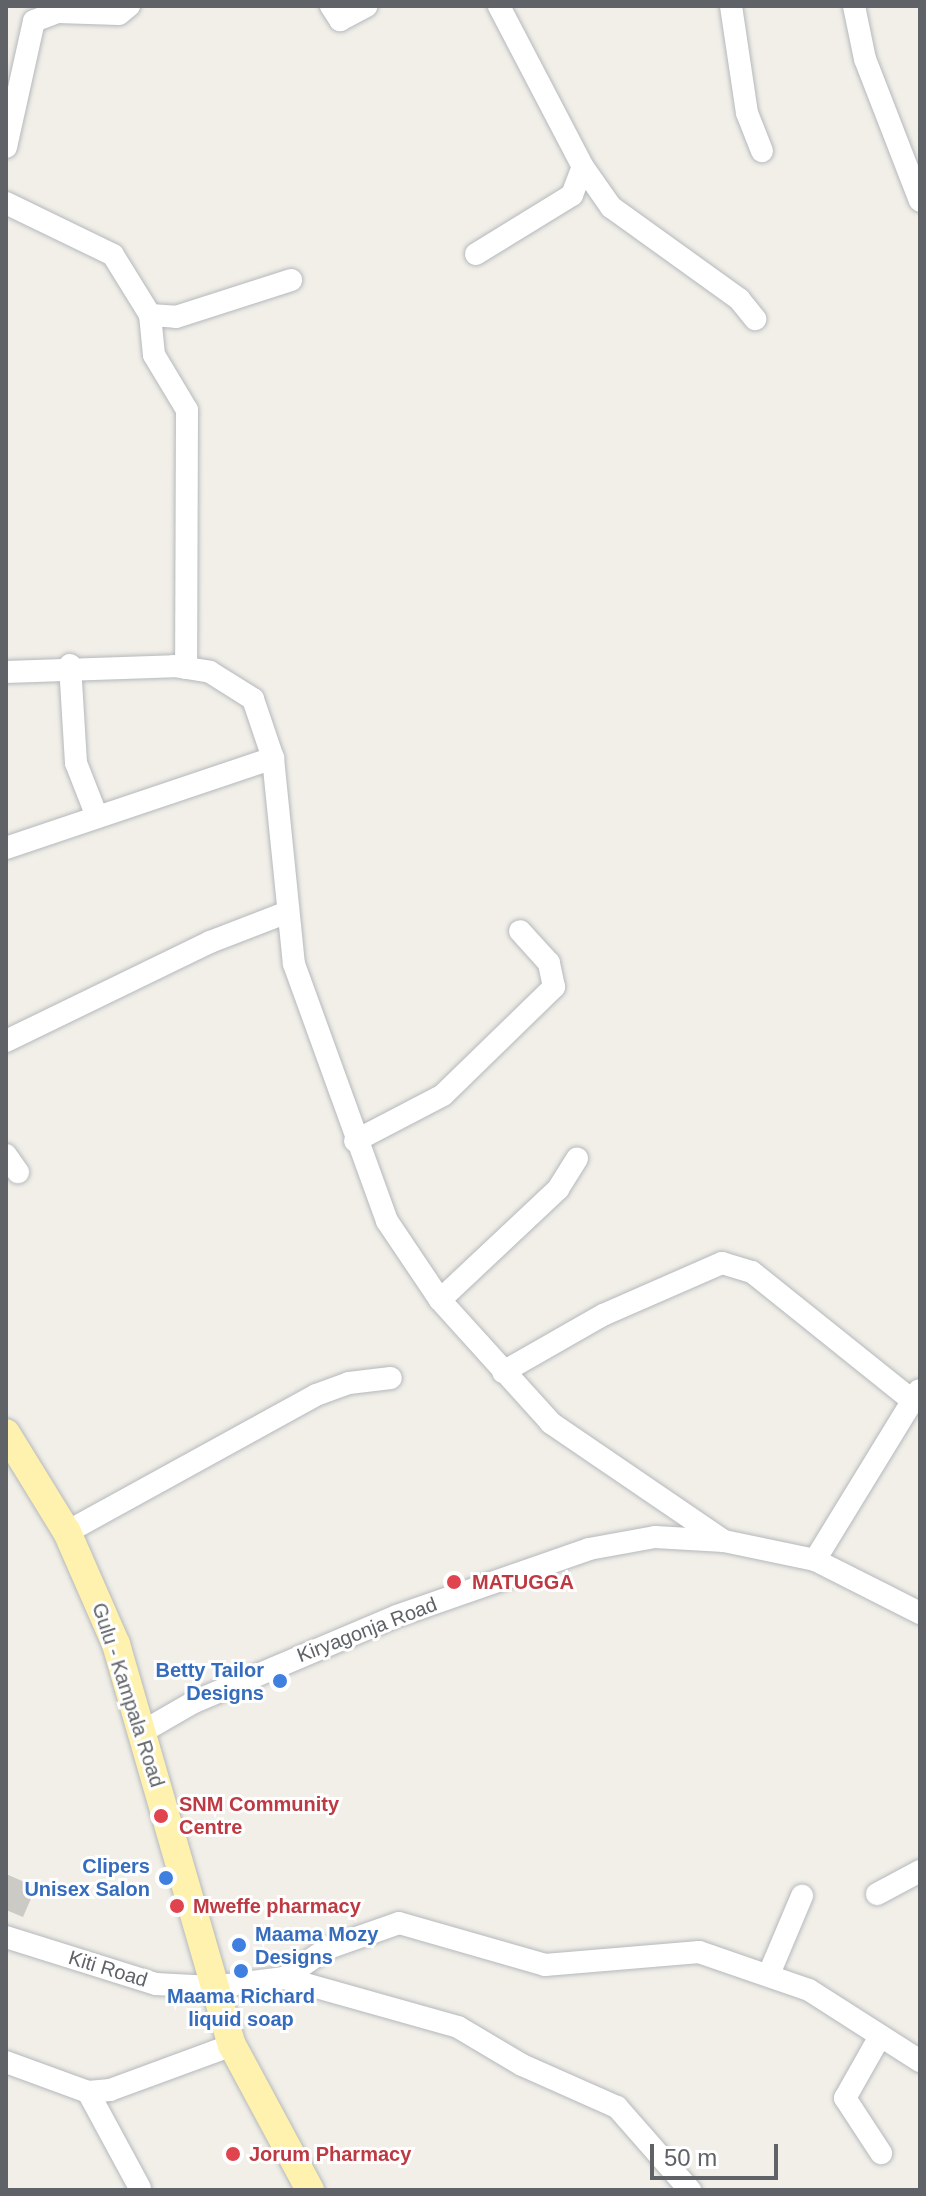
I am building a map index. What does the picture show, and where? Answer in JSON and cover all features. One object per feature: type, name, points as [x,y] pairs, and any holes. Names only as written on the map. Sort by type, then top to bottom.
[{"type":"main road","name":"Gulu - Kampala Road","points":[[6,1433],[67,1532],[116,1644],[212,1987],[232,2045],[310,2190]]},
{"type":"street","points":[[6,147],[34,21],[58,12],[119,14],[129,6]]},
{"type":"street","points":[[331,6],[340,20],[366,6]]},
{"type":"street","points":[[499,6],[583,167],[611,207],[739,299],[755,319]]},
{"type":"street","points":[[731,6],[747,113],[762,151]]},
{"type":"street","points":[[854,6],[865,59],[920,201]]},
{"type":"street","points":[[476,254],[572,195],[583,167]]},
{"type":"street","points":[[6,203],[113,255],[150,315],[154,355],[187,410],[186,668]]},
{"type":"street","points":[[150,315],[176,317],[291,280]]},
{"type":"street","points":[[70,665],[76,763],[96,814]]},
{"type":"street","points":[[6,672],[70,665],[186,668],[210,672],[253,699],[273,758],[285,913],[305,1005],[387,1221],[440,1300],[551,1423],[724,1541]]},
{"type":"street","points":[[6,848],[96,814],[273,758]]},
{"type":"street","points":[[6,1041],[210,942],[285,913]]},
{"type":"street","points":[[355,1141],[443,1095],[554,987],[549,963],[520,931]]},
{"type":"street","points":[[440,1300],[558,1189],[577,1158]]},
{"type":"street","points":[[503,1372],[603,1315],[722,1263],[752,1272],[916,1394],[815,1560]]},
{"type":"street","points":[[67,1532],[316,1395],[391,1378]]},
{"type":"street","name":"Kiryagonja Road","points":[[142,1732],[296,1657],[589,1549],[655,1537],[724,1541],[815,1560],[920,1613]]},
{"type":"street","points":[[877,1894],[920,1871]]},
{"type":"street","points":[[769,1974],[802,1896]]},
{"type":"street","points":[[284,1978],[328,1948],[399,1923],[545,1965],[699,1952],[809,1990],[879,2038],[920,2061]]},
{"type":"street","name":"Kiti Road","points":[[6,1937],[156,1984],[212,1987],[284,1978]]},
{"type":"street","points":[[284,1978],[458,2027],[522,2065],[591,2091],[628,2118],[690,2190]]},
{"type":"street","points":[[879,2038],[845,2098],[881,2153]]},
{"type":"street","points":[[6,2062],[88,2092],[110,2090],[232,2045]]},
{"type":"street","points":[[88,2092],[140,2188]]},
{"type":"building","points":[[6,1874],[36,1887],[23,1917],[6,1910]]},
{"type":"place","name":"MATUGGA","points":[[454,1582]]},
{"type":"place","name":"Betty Tailor Designs","points":[[280,1681]]},
{"type":"place","name":"SNM Community Centre","points":[[161,1816]]},
{"type":"place","name":"Clipers Unisex Salon","points":[[166,1878]]},
{"type":"place","name":"Mweffe pharmacy","points":[[177,1906]]},
{"type":"place","name":"Maama Mozy Designs","points":[[239,1945]]},
{"type":"place","name":"Maama Richard liquid soap","points":[[241,1971]]},
{"type":"place","name":"Jorum Pharmacy","points":[[233,2154]]}]
